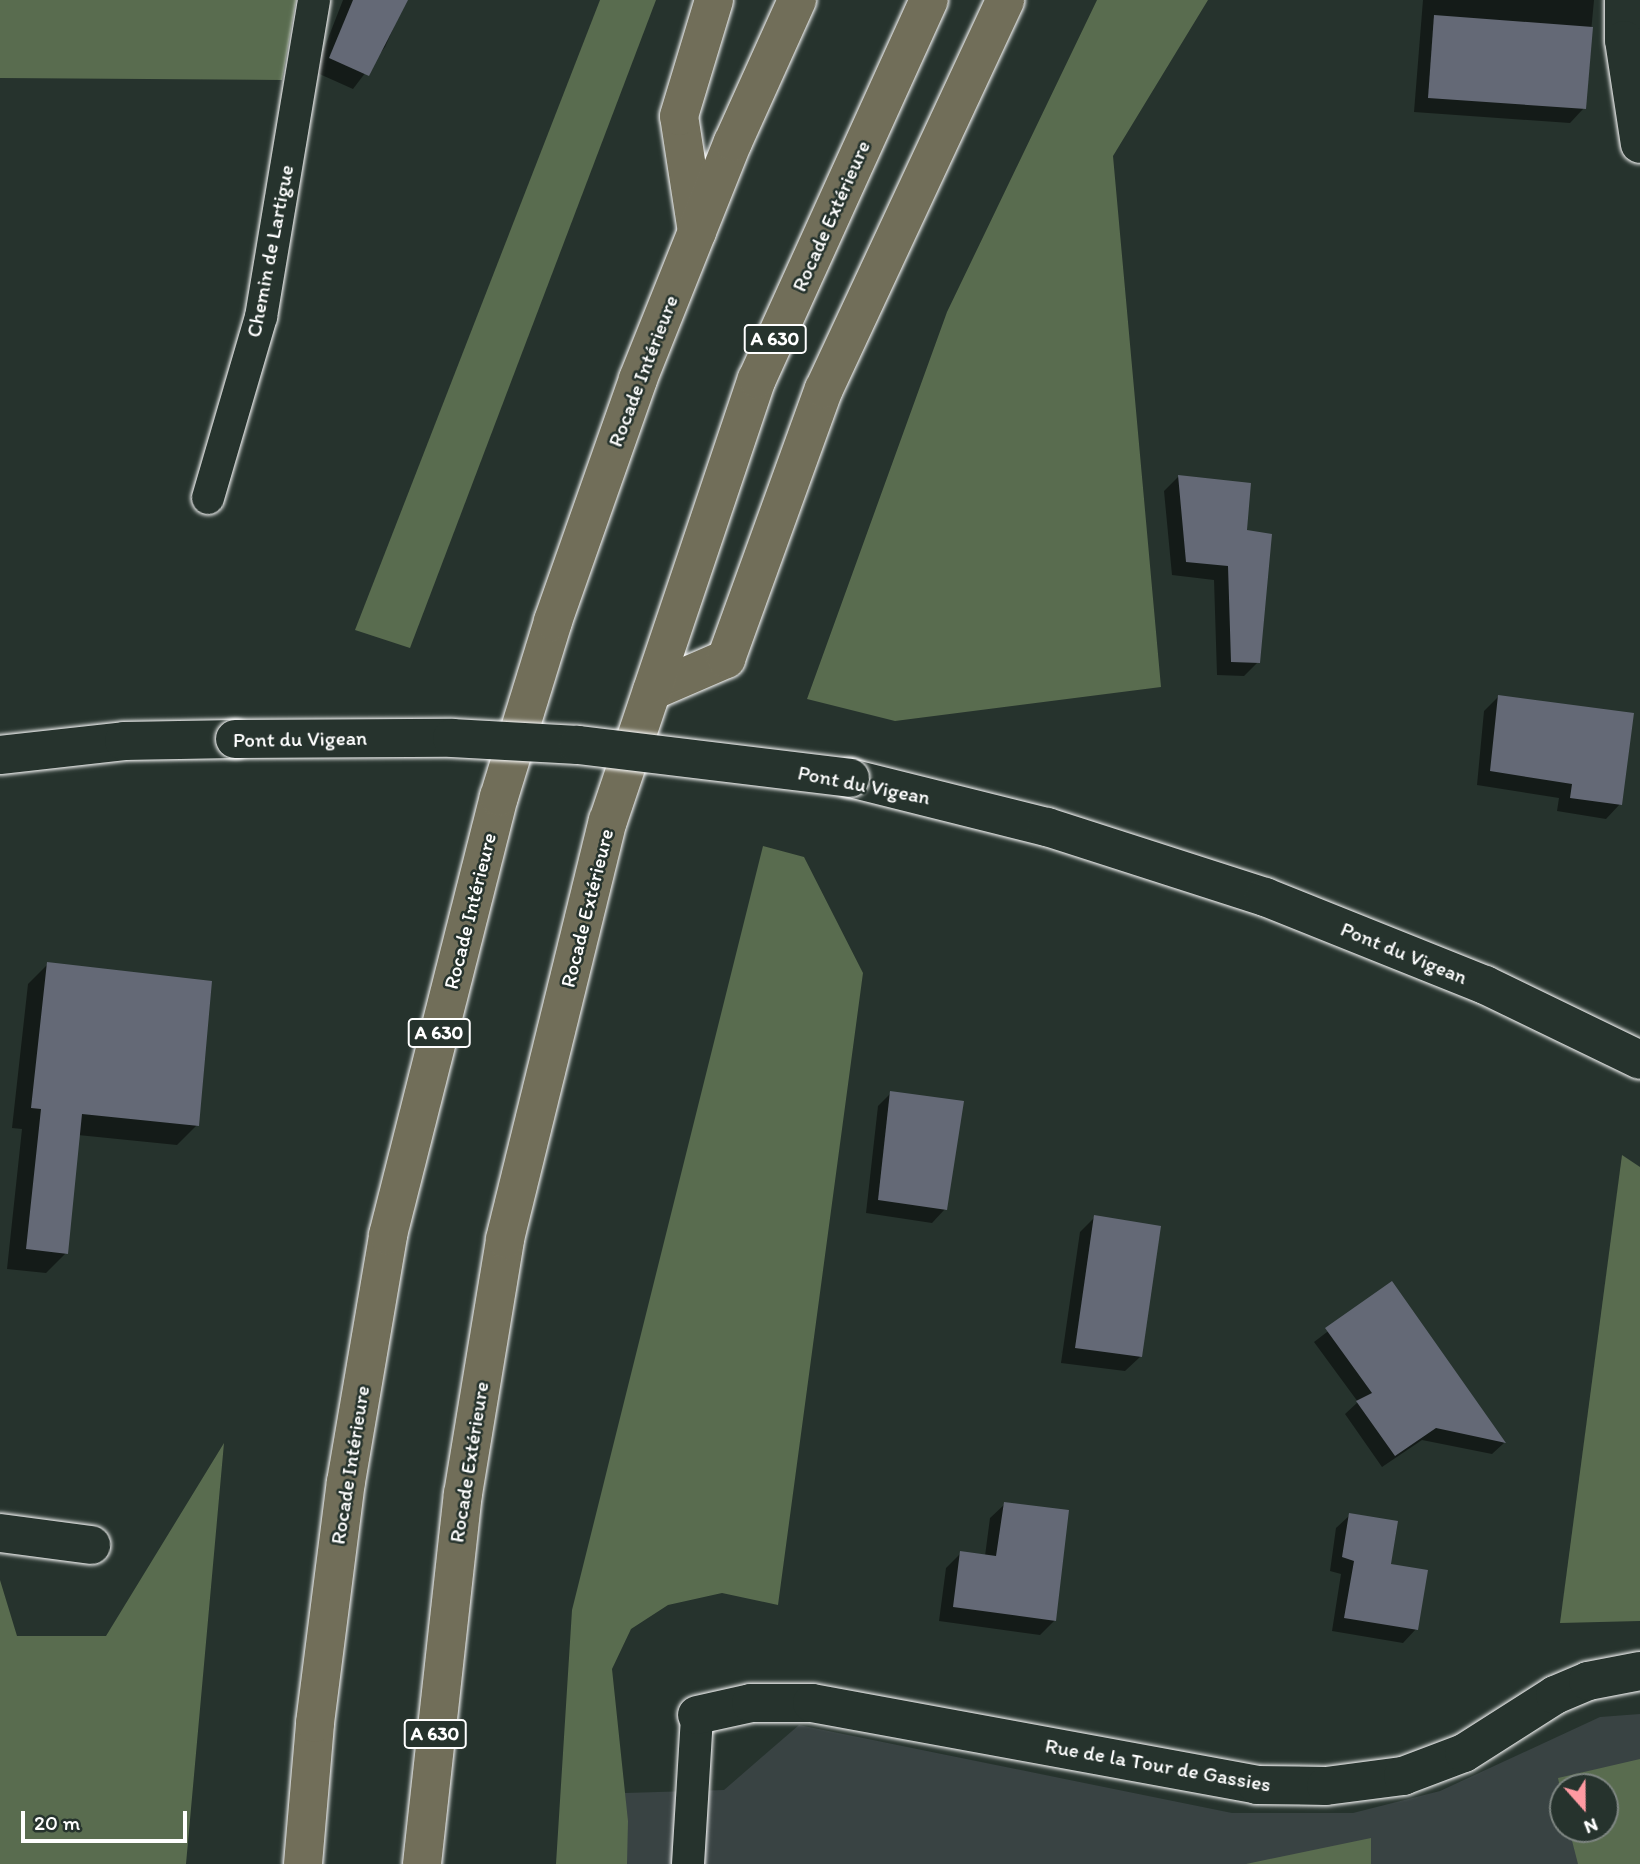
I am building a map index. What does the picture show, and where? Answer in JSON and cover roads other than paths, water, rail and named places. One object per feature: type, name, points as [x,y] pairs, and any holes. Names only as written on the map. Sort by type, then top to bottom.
[{"type":"highway","points":[[697,232],[679,116],[714,0]]},
{"type":"highway","name":"Rocade Intérieure","points":[[303,1864],[315,1723],[346,1482],[388,1235],[499,797],[553,621],[638,379],[697,232],[797,0]]},
{"type":"highway","name":"Rocade Extérieure","points":[[422,1864],[463,1494],[505,1239],[608,821],[757,379],[929,0]]},
{"type":"highway","points":[[652,691],[726,659],[824,389],[1005,0]]},
{"type":"street","points":[[1624,0],[1624,40],[1640,144]]},
{"type":"street","name":"Pont du Vigean","points":[[0,755],[124,741],[452,738],[578,745],[850,778],[1047,827],[1265,897],[1485,985],[1640,1060]]},
{"type":"street","points":[[0,1532],[91,1545]]},
{"type":"street","name":"Rue de la Tour de Gassies","points":[[697,1715],[751,1703],[812,1703],[1257,1785],[1326,1786],[1403,1776],[1464,1753],[1555,1695],[1588,1681],[1640,1671]]},
{"type":"lane","name":"Chemin de Lartigue","points":[[208,498],[261,317],[314,0]]},
{"type":"lane","points":[[688,1864],[697,1715]]}]
